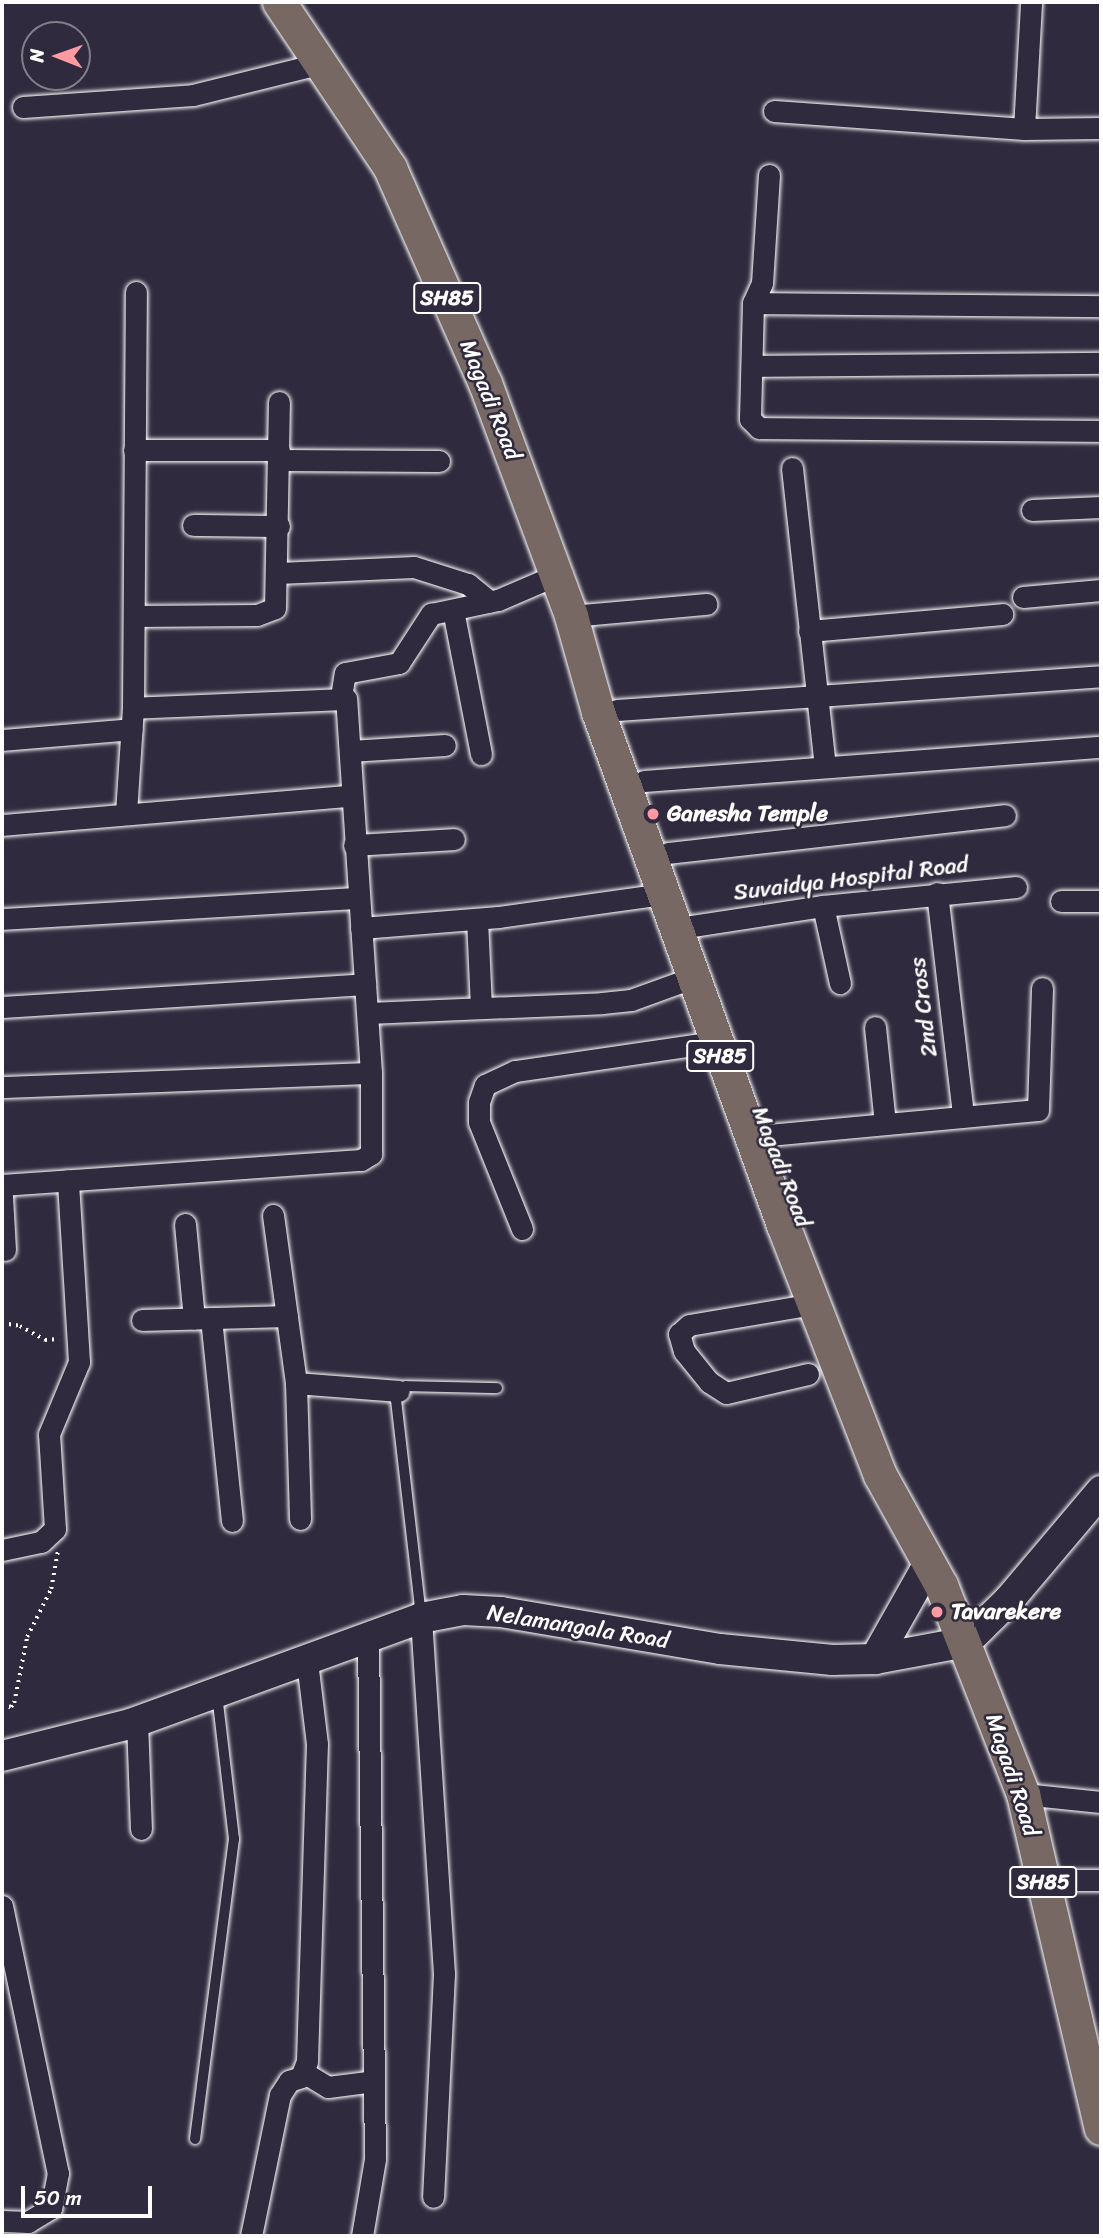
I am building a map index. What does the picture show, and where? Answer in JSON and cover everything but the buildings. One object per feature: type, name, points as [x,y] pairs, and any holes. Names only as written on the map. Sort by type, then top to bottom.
[{"type":"main road","name":"Magadi Road","points":[[279,2],[390,168],[485,383],[571,616],[588,667],[598,712],[662,894],[813,1304],[896,1472],[906,1515],[966,1642],[1023,1794],[1042,1880],[1094,2069],[1101,2128]]},
{"type":"main road","name":"Magadi Road","points":[[588,667],[617,710],[644,782],[857,1393]]},
{"type":"main road","points":[[966,1642],[1009,1601],[1101,1491]]},
{"type":"main road","points":[[876,1659],[929,1563]]},
{"type":"main road","name":"Nelamangala Road","points":[[2,1756],[137,1721],[421,1618],[463,1610],[501,1612],[720,1649],[832,1660],[876,1659],[966,1642]]},
{"type":"street","points":[[1024,129],[1031,2]]},
{"type":"street","points":[[23,107],[193,95],[322,63]]},
{"type":"street","points":[[774,110],[1024,129],[1101,128]]},
{"type":"street","points":[[769,175],[762,283],[753,303],[750,419],[759,428],[1101,432]]},
{"type":"street","points":[[126,813],[132,719],[134,615],[136,292]]},
{"type":"street","points":[[753,303],[1101,305]]},
{"type":"street","points":[[752,366],[1101,363]]},
{"type":"street","points":[[134,615],[266,614],[278,604],[279,402]]},
{"type":"street","points":[[134,450],[439,461]]},
{"type":"street","points":[[792,468],[825,765]]},
{"type":"street","points":[[1032,510],[1101,507]]},
{"type":"street","points":[[192,525],[279,526]]},
{"type":"street","points":[[278,573],[414,567],[468,584],[490,602]]},
{"type":"street","points":[[341,697],[342,676],[348,670],[399,663],[425,620],[453,610],[490,602],[556,575]]},
{"type":"street","points":[[1023,597],[1101,590]]},
{"type":"street","points":[[571,616],[706,604]]},
{"type":"street","points":[[453,610],[481,754]]},
{"type":"street","points":[[809,631],[1002,614]]},
{"type":"street","points":[[617,710],[1101,676]]},
{"type":"street","points":[[2,740],[132,719],[341,697],[348,702],[357,898],[368,1013],[372,1147],[367,1158],[2,1185]]},
{"type":"street","points":[[351,751],[445,745]]},
{"type":"street","points":[[644,782],[825,765],[1101,747]]},
{"type":"street","points":[[2,825],[351,796]]},
{"type":"street","points":[[667,853],[1005,815]]},
{"type":"street","points":[[354,845],[454,839]]},
{"type":"street","name":"Suvaidya Hospital Road","points":[[692,926],[823,906],[1016,887]]},
{"type":"street","name":"2nd Cross","points":[[937,893],[963,1116]]},
{"type":"street","points":[[361,928],[477,919],[662,894]]},
{"type":"street","points":[[2,919],[357,898]]},
{"type":"street","points":[[1061,901],[1101,901]]},
{"type":"street","points":[[823,906],[841,983]]},
{"type":"street","points":[[477,919],[481,1006]]},
{"type":"street","points":[[368,1013],[631,1000],[692,978]]},
{"type":"street","points":[[2,1007],[365,984]]},
{"type":"street","points":[[768,1135],[1038,1110],[1042,988]]},
{"type":"street","points":[[875,1027],[886,1123]]},
{"type":"street","points":[[522,1229],[483,1135],[479,1102],[485,1084],[515,1071],[715,1042]]},
{"type":"street","points":[[2,1087],[371,1073]]},
{"type":"street","points":[[2,1550],[41,1542],[55,1529],[47,1448],[52,1422],[79,1369],[68,1180]]},
{"type":"street","points":[[2,1196],[5,1250]]},
{"type":"street","points":[[273,1215],[296,1383],[300,1519]]},
{"type":"street","points":[[185,1224],[232,1521]]},
{"type":"street","points":[[808,1374],[726,1394],[709,1382],[684,1351],[679,1334],[689,1325],[813,1304]]},
{"type":"street","points":[[142,1320],[286,1316]]},
{"type":"street","points":[[296,1383],[399,1391]]},
{"type":"street","points":[[421,1618],[443,1948],[433,2197]]},
{"type":"street","points":[[362,2236],[373,2188],[368,1638]]},
{"type":"street","points":[[251,2236],[280,2095],[289,2081],[303,2072],[307,2061],[316,1846],[316,1732],[307,1661]]},
{"type":"street","points":[[137,1721],[141,1829]]},
{"type":"street","points":[[1023,1794],[1101,1798]]},
{"type":"street","points":[[1042,1880],[1101,1880]]},
{"type":"street","points":[[2,1906],[58,2173],[51,2208],[28,2222],[2,2221]]},
{"type":"street","points":[[303,2072],[328,2087],[374,2081]]},
{"type":"lane","points":[[421,1618],[395,1410],[399,1391],[417,1385],[497,1388]]},
{"type":"lane","points":[[195,2139],[234,1839],[217,1694]]},
{"type":"path","points":[[2,1323],[20,1326],[46,1340],[64,1338],[75,1328]]},
{"type":"path","points":[[2,1705],[15,1703],[27,1637],[51,1589],[59,1557],[55,1529]]},
{"type":"place","name":"Ganesha Temple","points":[[653,814]]},
{"type":"place","name":"Tavarekere","points":[[937,1612]]}]
